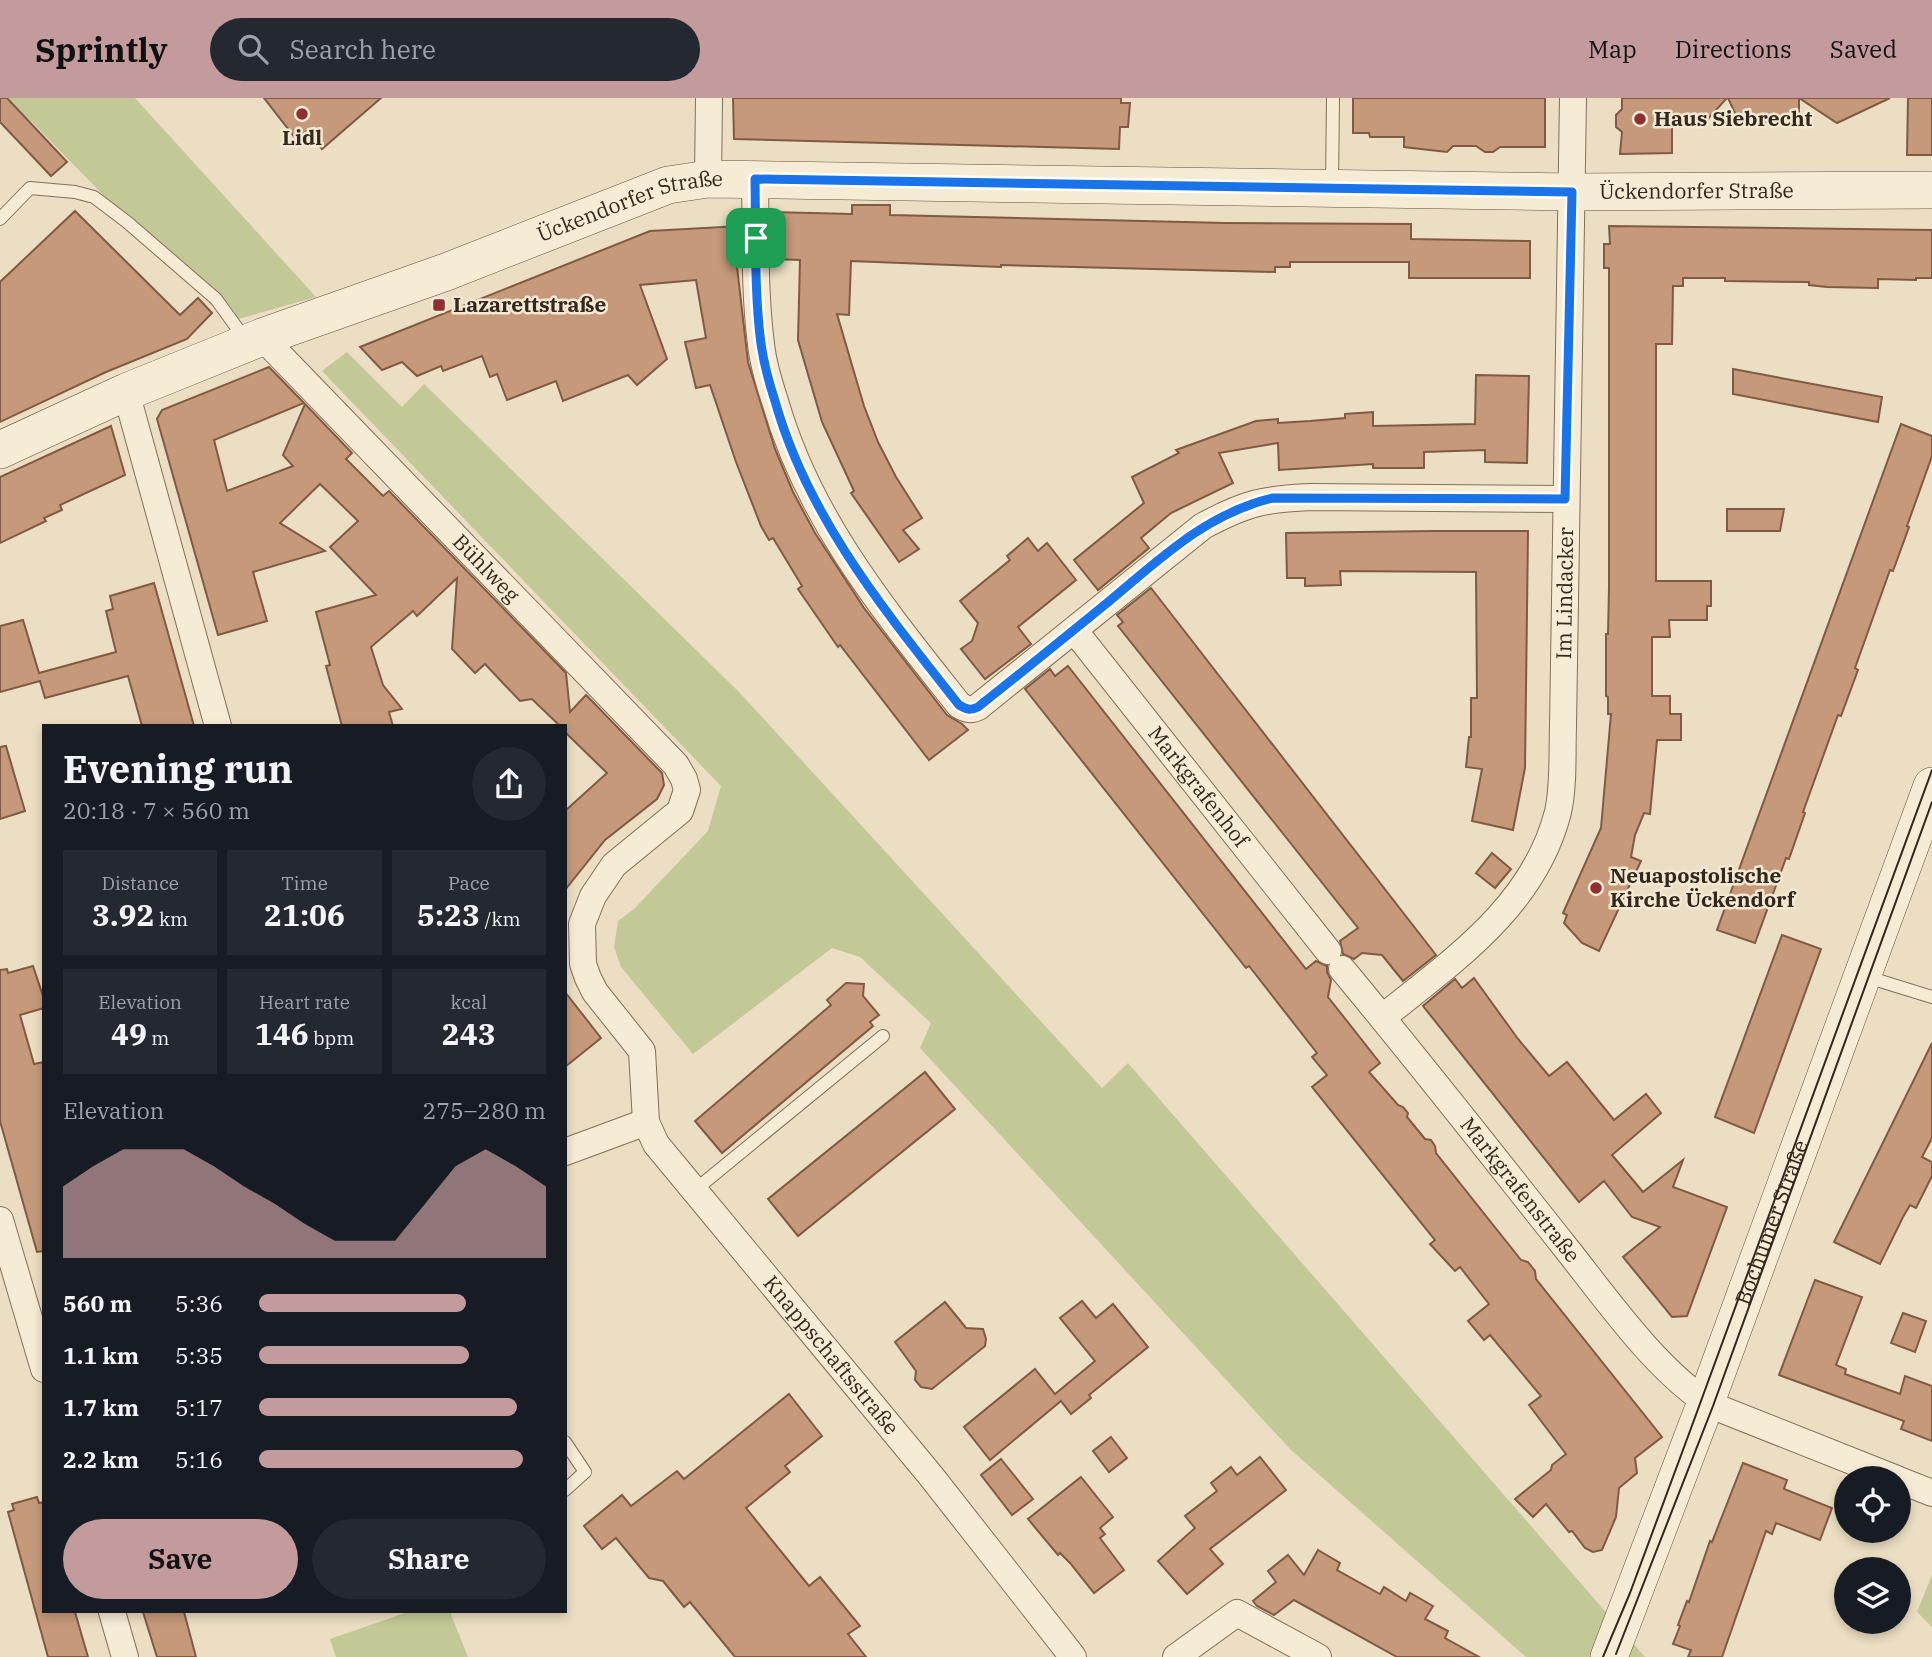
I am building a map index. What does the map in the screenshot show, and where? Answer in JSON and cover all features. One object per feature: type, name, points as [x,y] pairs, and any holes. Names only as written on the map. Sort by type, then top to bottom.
[{"type":"main road","name":"Ückendorfer Straße","points":[[0,450],[126,392],[255,340],[438,275],[656,189],[708,179],[1572,192],[1932,190]]},
{"type":"main road","name":"Bochumer Straße","points":[[1609,1657],[1706,1402],[1932,786]]},
{"type":"street","points":[[708,179],[709,98]]},
{"type":"street","name":"Im Lindacker","points":[[1383,1017],[1478,940],[1525,886],[1550,839],[1560,799],[1573,98]]},
{"type":"street","points":[[755,179],[757,298],[761,346],[780,419],[811,497],[877,601],[959,705],[972,710],[1166,554],[1203,526],[1234,509],[1273,498],[1565,499]]},
{"type":"street","name":"Bühlweg","points":[[255,340],[676,765],[684,779],[687,790],[680,811],[614,865],[593,896],[582,924],[583,964],[588,978],[595,992],[642,1051],[646,1122]]},
{"type":"street","points":[[126,392],[217,724]]},
{"type":"street","name":"Markgrafenhof","points":[[1074,630],[1331,954]]},
{"type":"street","name":"Markgrafenstraße","points":[[1331,954],[1626,1323],[1662,1362],[1706,1402]]},
{"type":"street","points":[[567,1152],[646,1122]]},
{"type":"street","name":"Knappschaftsstraße","points":[[646,1122],[656,1144],[931,1476],[1073,1657]]},
{"type":"street","points":[[0,1220],[10,1296],[42,1365]]},
{"type":"street","points":[[1706,1402],[1866,1466]]},
{"type":"street","points":[[1911,1484],[1932,1493]]},
{"type":"street","points":[[112,1613],[124,1657]]},
{"type":"street","points":[[1176,1657],[1237,1613],[1318,1657]]},
{"type":"lane","points":[[1332,187],[1333,98]]},
{"type":"lane","points":[[0,219],[30,188],[75,192],[94,197],[216,299],[255,340]]},
{"type":"lane","points":[[1863,976],[1932,997]]},
{"type":"lane","points":[[695,1190],[883,1036]]},
{"type":"lane","points":[[567,1445],[585,1472],[567,1488]]},
{"type":"green space","points":[[8,98],[135,98],[316,297],[228,322]]},
{"type":"green space","points":[[347,352],[402,407],[424,384],[739,692],[1102,1088],[1128,1063],[1645,1657],[1526,1657],[1291,1450],[920,1048],[931,1023],[860,957],[832,948],[693,1054],[621,967],[614,947],[618,921],[634,909],[708,831],[721,786],[322,371]]},
{"type":"green space","points":[[1932,1575],[1932,1627],[1917,1612]]},
{"type":"green space","points":[[405,1613],[450,1613],[468,1657],[336,1657],[330,1639]]},
{"type":"building","points":[[0,98],[7,98],[67,162],[51,176],[0,122]]},
{"type":"building","points":[[264,98],[381,98],[322,149],[307,131],[296,139]]},
{"type":"building","points":[[733,98],[1121,98],[1121,103],[1130,103],[1128,127],[1120,127],[1119,149],[734,139]]},
{"type":"building","points":[[1353,98],[1545,98],[1545,147],[1500,147],[1493,152],[1485,152],[1476,146],[1453,146],[1447,152],[1404,147],[1404,137],[1370,137],[1369,133],[1353,133]]},
{"type":"building","points":[[1622,98],[1727,98],[1705,122],[1672,122],[1672,153],[1620,154],[1622,132],[1616,127],[1616,115],[1622,109]]},
{"type":"building","points":[[1728,98],[1799,98],[1799,123],[1739,122]]},
{"type":"building","points":[[1799,98],[1890,98],[1837,123]]},
{"type":"building","points":[[1908,98],[1932,98],[1932,155],[1907,155]]},
{"type":"building","points":[[852,205],[890,205],[890,215],[1226,223],[1411,224],[1411,239],[1530,241],[1530,278],[1409,278],[1409,262],[1290,262],[1290,267],[1275,267],[1275,272],[1001,267],[851,261],[849,315],[837,314],[864,406],[878,442],[922,518],[903,530],[919,549],[899,562],[851,493],[854,491],[822,422],[798,340],[800,260],[771,259],[771,212],[852,214]]},
{"type":"building","points":[[75,211],[180,315],[198,298],[212,313],[187,339],[106,372],[0,422],[0,282]]},
{"type":"building","points":[[740,226],[740,258],[736,258],[748,362],[775,449],[793,492],[815,533],[864,608],[947,715],[968,730],[929,760],[840,645],[838,647],[798,589],[802,586],[773,538],[769,540],[761,526],[710,385],[696,388],[685,342],[706,338],[696,280],[640,285],[667,359],[637,385],[628,375],[563,401],[556,381],[507,400],[497,374],[490,377],[482,356],[443,371],[441,366],[417,376],[402,362],[382,370],[360,347],[650,231]]},
{"type":"building","points":[[1609,226],[1932,230],[1932,278],[1878,279],[1878,288],[1827,287],[1809,285],[1809,282],[1725,281],[1725,278],[1683,278],[1683,286],[1673,286],[1672,344],[1656,344],[1656,581],[1711,581],[1711,606],[1707,606],[1707,620],[1669,620],[1670,637],[1652,637],[1652,696],[1670,696],[1670,714],[1681,714],[1681,740],[1657,740],[1650,814],[1644,813],[1635,835],[1631,857],[1641,861],[1599,951],[1582,943],[1564,923],[1567,915],[1563,913],[1601,828],[1611,714],[1608,714],[1606,696],[1609,588],[1609,268],[1604,268],[1604,244],[1610,244]]},
{"type":"building","points":[[269,367],[304,403],[214,440],[227,491],[293,466],[283,455],[305,404],[352,453],[346,459],[383,496],[389,491],[566,673],[570,712],[586,695],[662,773],[664,785],[657,799],[605,840],[567,888],[567,809],[607,773],[567,734],[567,724],[558,724],[532,699],[520,701],[485,664],[475,673],[452,649],[457,578],[417,616],[413,611],[371,647],[383,685],[402,709],[389,712],[392,724],[341,724],[326,666],[330,665],[316,612],[376,595],[330,547],[358,521],[320,484],[280,523],[325,551],[253,572],[267,621],[218,635],[157,419],[162,410]]},
{"type":"building","points":[[1733,369],[1882,397],[1878,422],[1733,394]]},
{"type":"building","points":[[1476,375],[1529,376],[1527,463],[1485,462],[1485,450],[1424,452],[1424,468],[1373,468],[1373,464],[1279,470],[1278,443],[1219,453],[1233,483],[1171,513],[1141,538],[1149,548],[1098,590],[1074,560],[1144,503],[1132,477],[1179,453],[1176,450],[1256,421],[1278,419],[1278,423],[1310,421],[1373,412],[1373,426],[1475,424]]},
{"type":"building","points":[[1901,424],[1932,436],[1932,456],[1907,526],[1909,527],[1893,571],[1890,570],[1855,668],[1858,670],[1841,716],[1838,715],[1789,859],[1786,858],[1755,943],[1717,930]]},
{"type":"building","points":[[111,426],[125,475],[60,505],[62,510],[44,518],[46,521],[0,543],[0,477]]},
{"type":"building","points":[[1727,509],[1784,509],[1780,531],[1727,531]]},
{"type":"building","points":[[1528,531],[1525,768],[1513,830],[1472,821],[1482,769],[1466,767],[1471,737],[1471,698],[1477,698],[1476,572],[1340,571],[1341,585],[1305,586],[1305,578],[1287,578],[1286,533]]},
{"type":"building","points":[[1028,538],[1038,551],[1047,543],[1076,580],[1018,627],[1031,644],[985,679],[961,649],[972,641],[978,623],[960,601],[1010,560],[1007,556]]},
{"type":"building","points":[[154,583],[193,724],[141,724],[128,676],[45,698],[40,681],[0,692],[0,626],[23,620],[39,673],[116,652],[106,611],[113,609],[110,596]]},
{"type":"building","points":[[1151,588],[1436,955],[1403,981],[1382,955],[1362,953],[1354,959],[1343,954],[1340,941],[1358,928],[1118,626],[1123,622],[1117,615]]},
{"type":"building","points":[[1068,666],[1306,969],[1316,961],[1327,966],[1331,980],[1328,997],[1380,1063],[1369,1072],[1398,1105],[1403,1107],[1408,1113],[1407,1117],[1425,1139],[1431,1140],[1436,1153],[1521,1260],[1528,1262],[1535,1271],[1536,1279],[1662,1437],[1635,1458],[1637,1473],[1619,1488],[1616,1517],[1602,1550],[1593,1552],[1585,1548],[1546,1504],[1533,1517],[1515,1499],[1566,1454],[1529,1405],[1541,1396],[1490,1335],[1484,1340],[1468,1321],[1489,1304],[1460,1267],[1455,1271],[1430,1244],[1435,1240],[1312,1087],[1327,1075],[1312,1057],[1317,1053],[1249,966],[1246,968],[1025,689],[1050,669],[1055,676]]},
{"type":"building","points":[[6,746],[25,811],[0,819],[0,747]]},
{"type":"building","points":[[1492,853],[1511,869],[1495,888],[1476,873]]},
{"type":"building","points":[[1782,935],[1821,949],[1754,1133],[1715,1117]]},
{"type":"building","points":[[33,966],[42,993],[42,1009],[20,1015],[34,1064],[42,1062],[42,1251],[37,1252],[0,1121],[0,970],[7,969],[8,973]]},
{"type":"building","points":[[1474,978],[1518,1039],[1549,1076],[1567,1062],[1614,1120],[1646,1094],[1661,1113],[1612,1155],[1643,1192],[1683,1160],[1673,1187],[1727,1207],[1687,1316],[1672,1317],[1623,1257],[1660,1227],[1632,1217],[1604,1181],[1579,1202],[1423,1006],[1455,979],[1462,988]]},
{"type":"building","points":[[846,983],[864,984],[863,996],[879,1015],[870,1022],[873,1026],[722,1153],[695,1121],[831,1005],[827,1000]]},
{"type":"building","points":[[567,995],[601,1038],[567,1065]]},
{"type":"building","points":[[1932,1043],[1932,1138],[1922,1157],[1932,1162],[1932,1176],[1916,1208],[1910,1205],[1880,1264],[1834,1242]]},
{"type":"building","points":[[925,1072],[955,1109],[798,1236],[768,1199]]},
{"type":"building","points":[[1815,1280],[1862,1297],[1836,1365],[1846,1369],[1845,1374],[1900,1394],[1905,1376],[1932,1386],[1932,1441],[1901,1429],[1904,1421],[1779,1375]]},
{"type":"building","points":[[1082,1301],[1096,1318],[1113,1304],[1148,1347],[1089,1395],[1091,1398],[1071,1414],[1061,1401],[990,1460],[964,1427],[1035,1369],[1055,1394],[1095,1361],[1060,1318]]},
{"type":"building","points":[[945,1302],[966,1328],[983,1329],[985,1346],[932,1389],[921,1387],[915,1380],[916,1371],[895,1342]]},
{"type":"building","points":[[1903,1313],[1926,1321],[1915,1352],[1891,1343]]},
{"type":"building","points":[[789,1394],[822,1436],[785,1466],[790,1472],[746,1508],[809,1586],[820,1577],[860,1626],[848,1634],[866,1657],[735,1657],[690,1602],[684,1607],[663,1581],[649,1578],[616,1538],[602,1549],[584,1526],[622,1495],[631,1506],[677,1471],[684,1479]]},
{"type":"building","points":[[1111,1437],[1127,1458],[1109,1472],[1093,1451]]},
{"type":"building","points":[[1260,1457],[1286,1490],[1210,1549],[1223,1564],[1187,1594],[1158,1561],[1195,1528],[1185,1516],[1217,1491],[1211,1483],[1231,1467],[1237,1475]]},
{"type":"building","points":[[1001,1459],[1033,1499],[1012,1515],[981,1475]]},
{"type":"building","points":[[1743,1463],[1787,1480],[1784,1489],[1832,1508],[1820,1540],[1776,1523],[1772,1534],[1766,1531],[1722,1657],[1688,1657],[1691,1650],[1673,1644],[1680,1626],[1678,1625]]},
{"type":"building","points":[[1081,1477],[1113,1517],[1100,1528],[1105,1534],[1100,1538],[1124,1570],[1094,1593],[1028,1519]]},
{"type":"building","points":[[37,1497],[39,1503],[42,1502],[42,1613],[75,1613],[88,1657],[48,1657],[8,1512],[14,1510],[12,1504]]},
{"type":"building","points":[[1318,1550],[1340,1563],[1337,1570],[1380,1594],[1384,1587],[1406,1601],[1410,1593],[1433,1606],[1425,1619],[1448,1631],[1445,1638],[1479,1657],[1397,1657],[1294,1600],[1274,1615],[1257,1606],[1253,1601],[1276,1582],[1268,1571],[1288,1555],[1304,1575]]},
{"type":"building","points":[[143,1613],[184,1613],[196,1657],[157,1657]]},
{"type":"tram line","points":[[1603,1657],[1630,1593],[1932,770]]},
{"type":"tram line","points":[[1616,1654],[1713,1406],[1932,802]]},
{"type":"place","name":"Lidl","points":[[302,114]]},
{"type":"place","name":"Haus Siebrecht","points":[[1640,119]]},
{"type":"place","name":"Lazarettstraße","points":[[439,305]]},
{"type":"place","name":"Neuapostolische Kirche Ückendorf","points":[[1596,888]]},
{"type":"route","points":[[755,179],[1572,192],[1565,499],[1273,498],[1234,509],[1203,526],[1166,554],[978,707],[965,709],[959,705],[877,601],[811,497],[788,442],[768,379],[761,346],[756,238],[755,179]]}]
